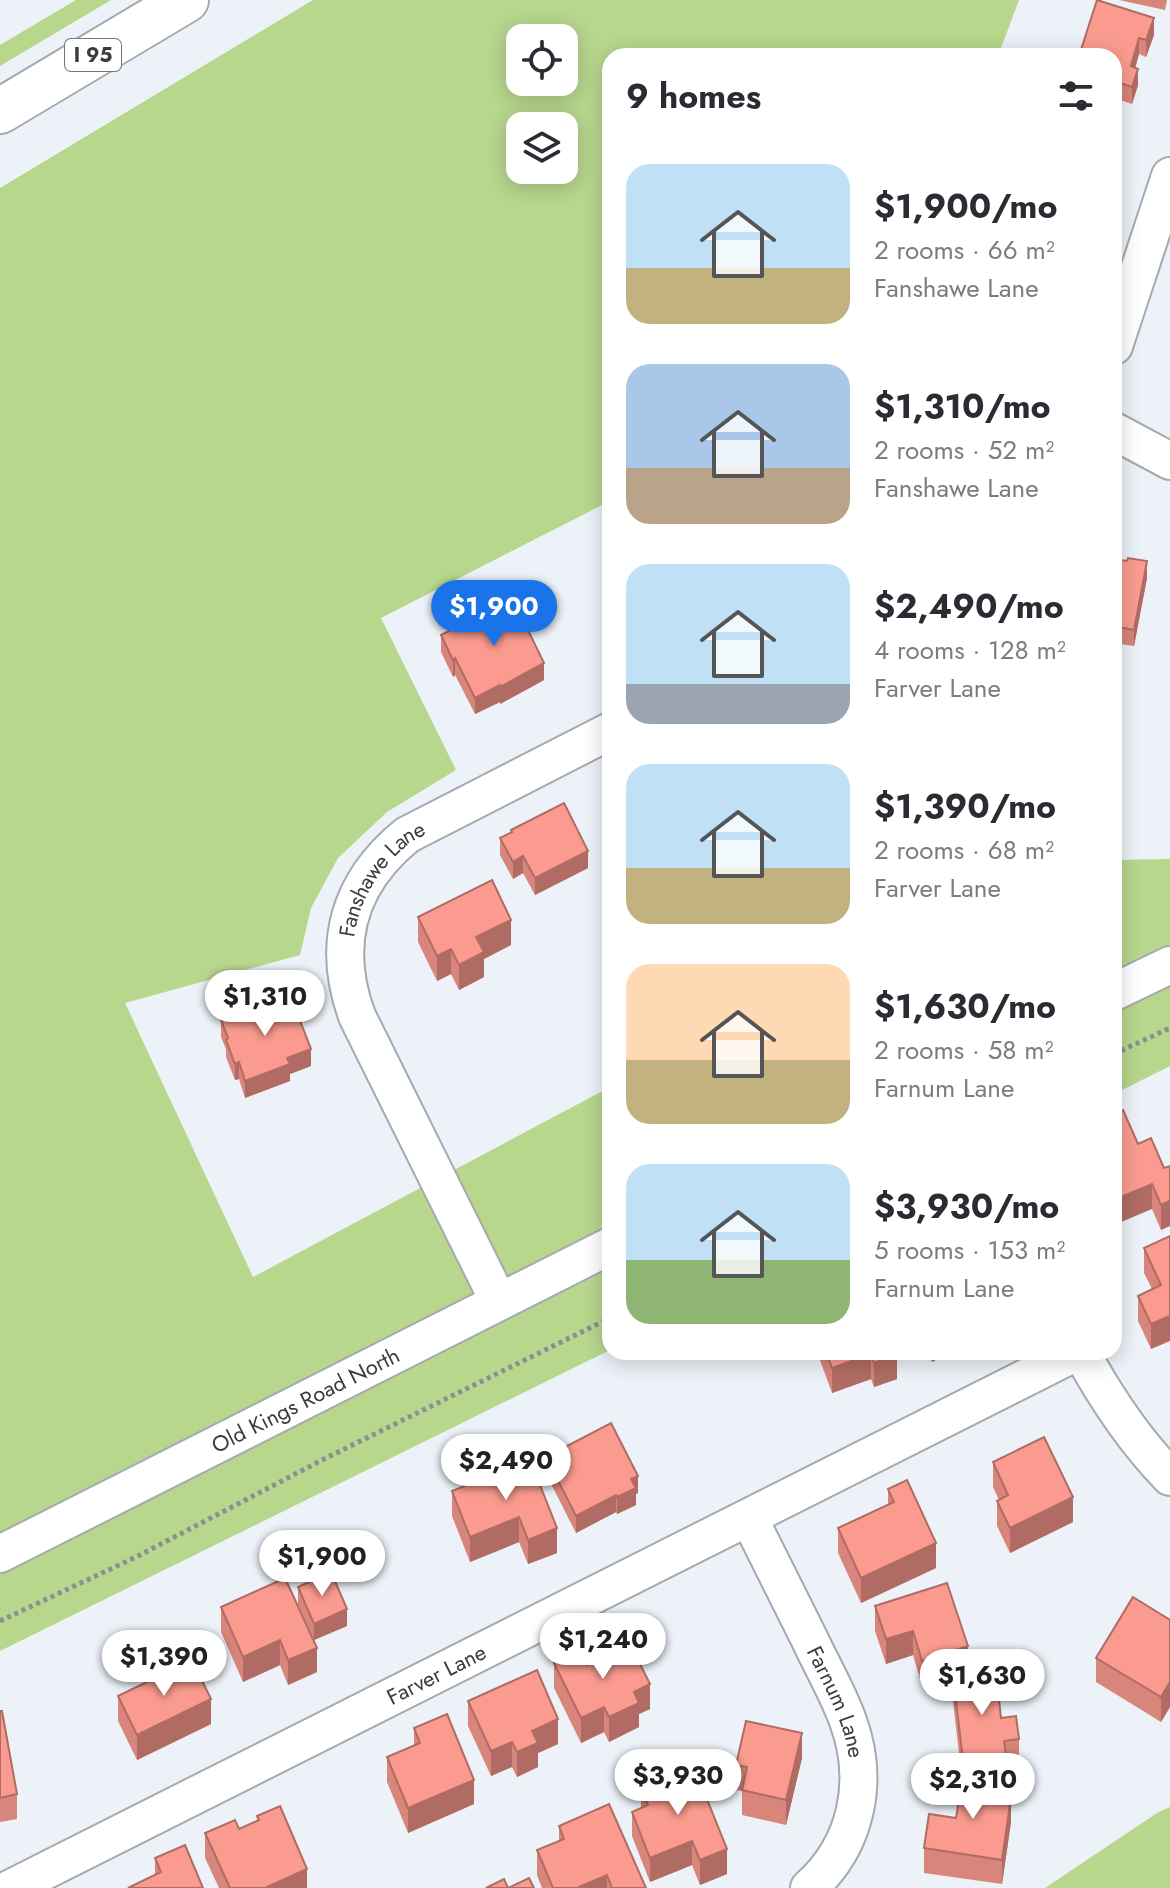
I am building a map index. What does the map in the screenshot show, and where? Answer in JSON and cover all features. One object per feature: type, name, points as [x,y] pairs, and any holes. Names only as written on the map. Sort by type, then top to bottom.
[{"type":"highway","name":"I 95","points":[[0,111],[186,0]]},
{"type":"street","points":[[1122,322],[1170,176]]},
{"type":"street","points":[[1122,435],[1170,461]]},
{"type":"street","name":"Fanshawe Lane","points":[[499,1302],[357,1016],[346,981],[346,935],[356,901],[371,872],[382,857],[407,835],[602,735]]},
{"type":"street","points":[[1122,988],[1170,965]]},
{"type":"street","name":"Old Kings Road North","points":[[0,1554],[602,1250]]},
{"type":"street","name":"Farver Lane","points":[[11,1888],[1063,1360]]},
{"type":"street","points":[[1084,1360],[1133,1436],[1170,1477]]},
{"type":"street","name":"Farnum Lane","points":[[749,1518],[839,1699],[855,1743],[859,1766],[857,1805],[845,1841],[825,1872],[809,1888]]},
{"type":"path","points":[[1122,1050],[1170,1028]]},
{"type":"path","points":[[0,1621],[136,1557],[352,1445],[602,1322]]},
{"type":"green space","points":[[76,0],[111,0],[0,66],[0,45]]},
{"type":"green space","points":[[313,0],[1019,0],[1001,48],[602,48],[602,505],[381,618],[456,770],[387,812],[338,858],[311,908],[300,955],[125,1003],[253,1277],[602,1091],[602,1235],[0,1538],[0,188]]},
{"type":"green space","points":[[1170,859],[1170,951],[1122,975],[1122,860]]},
{"type":"green space","points":[[1170,982],[1170,1066],[1122,1090],[1122,1005]]},
{"type":"green space","points":[[602,1268],[602,1354],[0,1651],[0,1572]]},
{"type":"green space","points":[[1170,1807],[1170,1888],[1045,1888],[1157,1813]]},
{"type":"building","points":[[1097,0],[1154,18],[1146,40],[1139,38],[1131,66],[1138,69],[1132,87],[1122,84],[1122,48],[1082,48]]},
{"type":"building","points":[[1128,558],[1147,561],[1134,630],[1122,628],[1122,560],[1127,561]]},
{"type":"building","points":[[514,598],[544,663],[475,698],[441,635]]},
{"type":"building","points":[[564,803],[588,851],[535,878],[523,856],[513,862],[500,838]]},
{"type":"building","points":[[492,880],[511,920],[476,937],[484,952],[459,965],[451,949],[437,956],[418,917]]},
{"type":"building","points":[[292,1000],[311,1049],[287,1058],[290,1064],[245,1081],[239,1062],[235,1064],[221,1020],[267,1003],[269,1009]]},
{"type":"building","points":[[1122,1110],[1138,1144],[1151,1138],[1164,1168],[1170,1166],[1170,1201],[1161,1205],[1152,1184],[1122,1197]]},
{"type":"building","points":[[1170,1236],[1170,1316],[1151,1324],[1138,1296],[1161,1285],[1144,1248]]},
{"type":"building","points":[[829,1360],[854,1360],[832,1368]]},
{"type":"building","points":[[611,1423],[638,1476],[631,1479],[636,1488],[576,1516],[546,1457]]},
{"type":"building","points":[[1044,1437],[1073,1497],[1010,1528],[997,1501],[1008,1495],[993,1462]]},
{"type":"building","points":[[530,1460],[557,1528],[528,1540],[519,1517],[470,1537],[452,1491]]},
{"type":"building","points":[[907,1480],[936,1543],[861,1578],[838,1528],[894,1502],[888,1489]]},
{"type":"building","points":[[331,1572],[347,1609],[314,1624],[298,1587]]},
{"type":"building","points":[[285,1578],[317,1648],[288,1660],[280,1640],[243,1657],[221,1607]]},
{"type":"building","points":[[947,1583],[968,1646],[922,1661],[913,1631],[886,1639],[875,1606]]},
{"type":"building","points":[[1133,1597],[1170,1620],[1170,1682],[1161,1697],[1096,1658]]},
{"type":"building","points":[[630,1644],[650,1684],[634,1692],[639,1703],[609,1717],[604,1707],[581,1718],[554,1663],[579,1650],[587,1665]]},
{"type":"building","points":[[192,1660],[211,1699],[137,1735],[118,1696]]},
{"type":"building","points":[[537,1670],[558,1719],[532,1731],[538,1743],[517,1752],[512,1742],[491,1751],[468,1701]]},
{"type":"building","points":[[996,1671],[1001,1718],[1016,1716],[1019,1739],[1004,1741],[1006,1755],[963,1760],[953,1676]]},
{"type":"building","points":[[0,1711],[17,1794],[0,1798]]},
{"type":"building","points":[[447,1714],[474,1780],[408,1808],[387,1757],[420,1743],[414,1728]]},
{"type":"building","points":[[746,1721],[802,1733],[786,1800],[742,1790],[747,1767],[736,1765]]},
{"type":"building","points":[[694,1767],[727,1849],[700,1860],[692,1841],[650,1858],[632,1812],[648,1805],[641,1788]]},
{"type":"building","points":[[963,1775],[1002,1780],[1000,1795],[1011,1797],[1002,1860],[924,1848],[929,1814],[956,1818]]},
{"type":"building","points":[[609,1804],[646,1888],[612,1888],[607,1875],[579,1888],[553,1888],[537,1850],[564,1839],[559,1826]]},
{"type":"building","points":[[280,1806],[307,1869],[265,1888],[230,1888],[205,1833],[235,1820],[239,1829],[259,1820],[257,1816]]},
{"type":"building","points":[[185,1845],[203,1888],[128,1888],[161,1872],[155,1858]]},
{"type":"building","points":[[529,1878],[534,1888],[508,1888]]},
{"type":"building","points":[[504,1879],[508,1888],[486,1888]]}]
